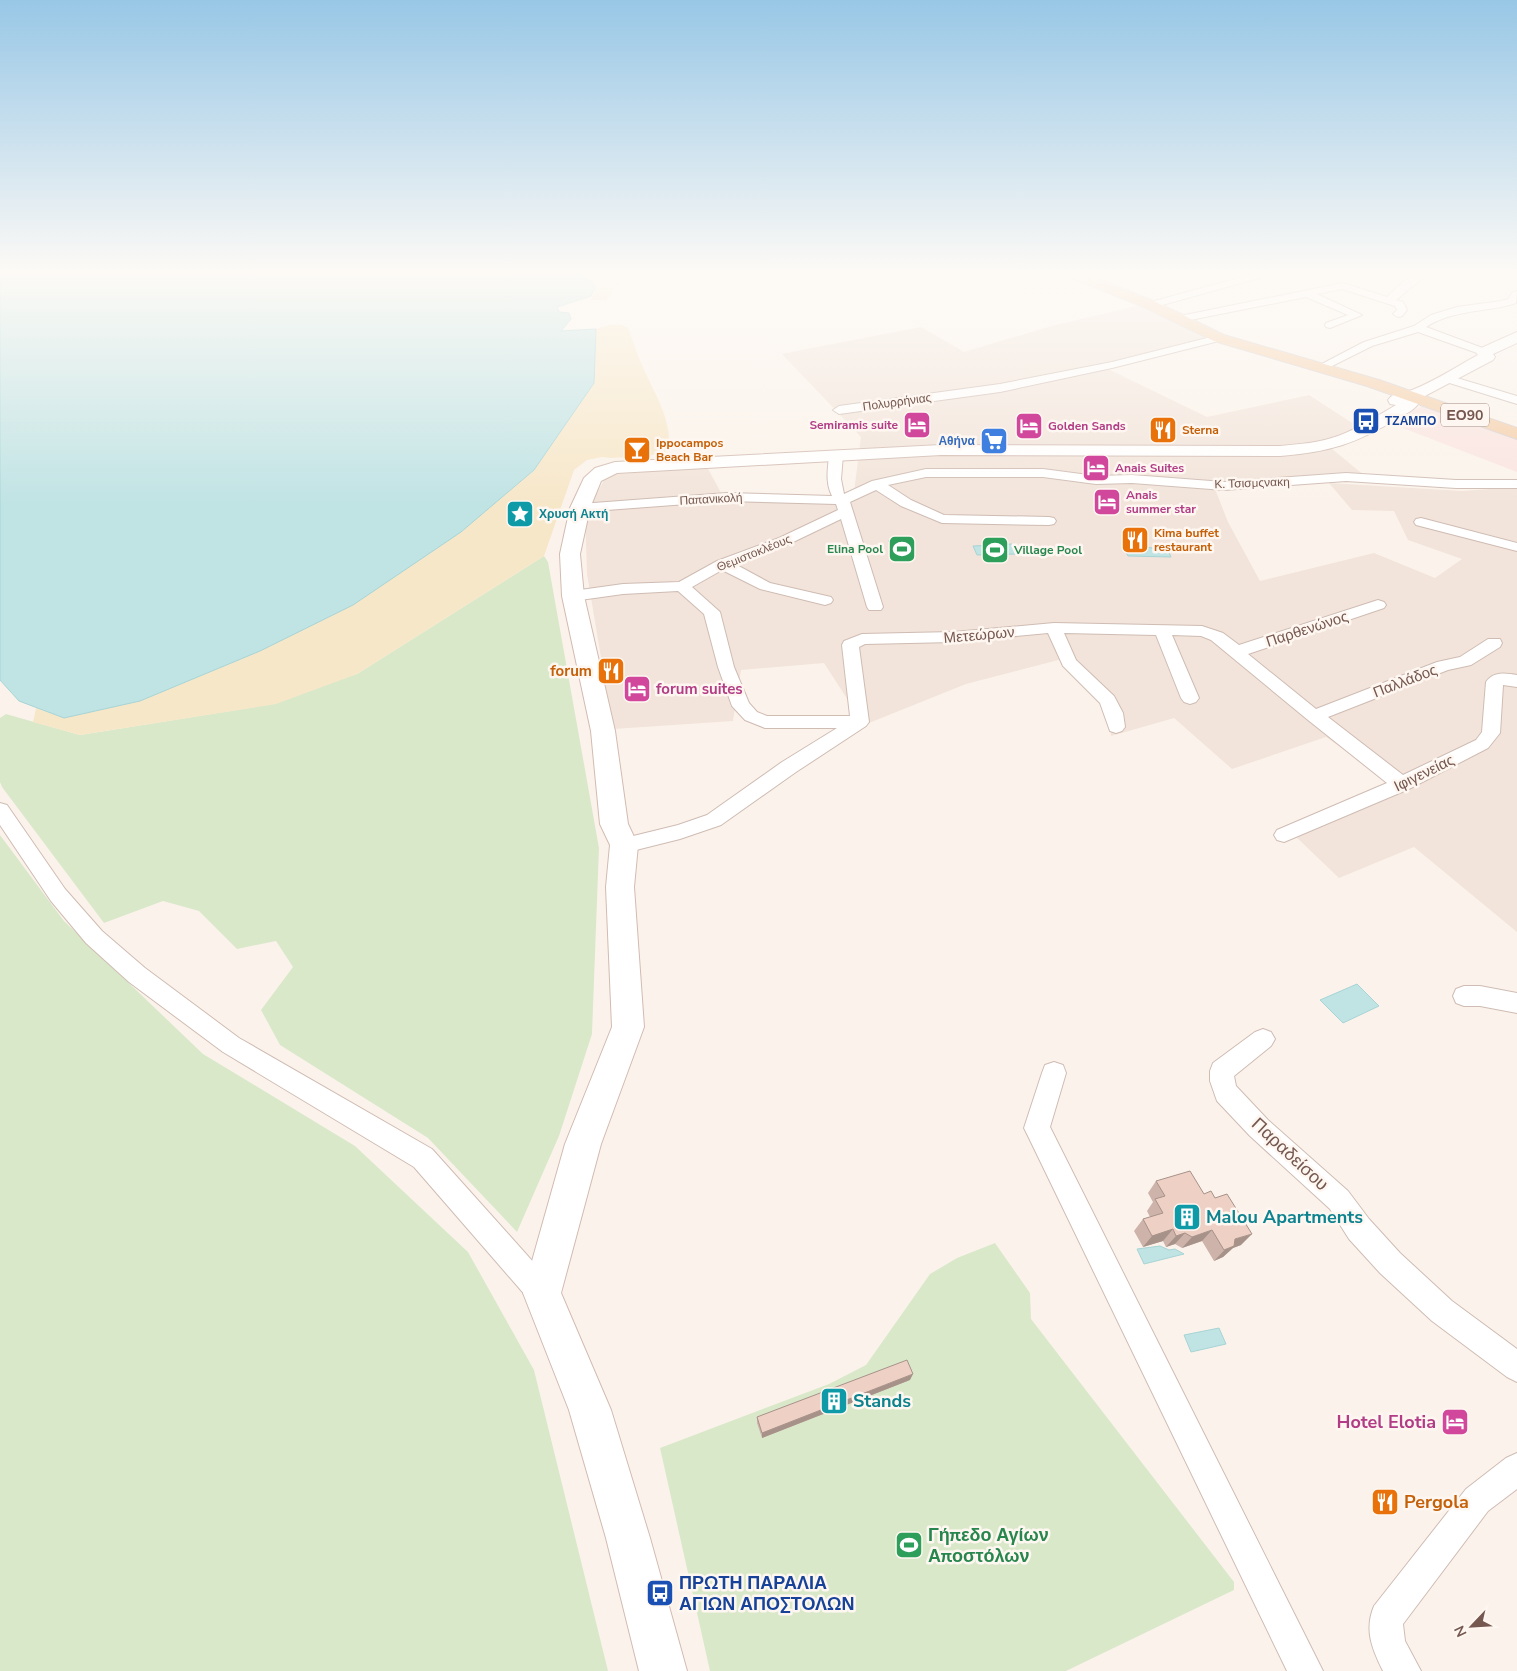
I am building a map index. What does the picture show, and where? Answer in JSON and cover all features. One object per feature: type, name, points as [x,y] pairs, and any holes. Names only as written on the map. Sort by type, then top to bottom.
[{"type":"main road","name":"ΕΟ90","points":[[1256,349],[1413,396],[1517,434]]},
{"type":"main road","points":[[1373,383],[1388,396],[1389,410]]},
{"type":"street","name":"Πολυρρήνιας","points":[[839,410],[1000,388],[1112,365],[1175,349]]},
{"type":"street","points":[[1320,368],[1358,349]]},
{"type":"street","points":[[542,1292],[583,1144],[628,1027],[620,887],[624,845],[614,824],[604,731],[573,596],[570,554],[580,508],[593,478],[602,472],[615,468],[836,454],[941,450],[1280,451],[1312,448],[1344,440],[1368,429],[1389,410],[1411,403],[1413,396],[1487,358],[1478,350]]},
{"type":"street","points":[[1446,379],[1517,400]]},
{"type":"street","points":[[941,450],[957,472]]},
{"type":"street","points":[[836,454],[834,482],[836,494],[843,506],[875,607]]},
{"type":"street","name":"Κ. Τσισμςνακη","points":[[843,506],[877,484],[926,474],[957,472],[1043,473],[1096,480],[1132,479],[1224,486],[1346,477],[1456,484],[1517,484]]},
{"type":"street","points":[[877,484],[906,503],[942,519],[1049,521]]},
{"type":"street","name":"Παπανικολή","points":[[580,508],[727,497],[843,506]]},
{"type":"street","name":"Θεμιστοκλέους","points":[[573,596],[624,589],[682,586],[722,564],[784,541],[843,506]]},
{"type":"street","points":[[1421,522],[1517,547]]},
{"type":"street","points":[[722,564],[765,586],[825,600]]},
{"type":"street","points":[[682,586],[712,612],[726,666],[740,706],[751,716],[765,722],[860,722]]},
{"type":"street","name":"Παρθενώνος","points":[[1236,652],[1378,605]]},
{"type":"street","points":[[1054,628],[1069,662],[1108,700],[1114,713],[1116,727]]},
{"type":"street","name":"Μετεώρων","points":[[860,722],[850,645],[862,639],[954,637],[1054,628],[1202,631],[1214,634],[1225,640],[1236,652],[1314,716],[1402,784]]},
{"type":"street","points":[[1162,630],[1190,698]]},
{"type":"street","name":"Παλλάδος","points":[[1314,716],[1443,666],[1465,661],[1494,642]]},
{"type":"street","name":"Ιφιγενείας","points":[[1284,835],[1402,784],[1482,744],[1491,734],[1495,682],[1504,678],[1517,681]]},
{"type":"street","points":[[624,845],[680,832],[714,820],[789,767],[860,722]]},
{"type":"street","points":[[0,810],[58,895],[94,937],[137,975],[230,1045],[423,1158],[542,1292],[590,1410],[628,1538],[663,1671]]},
{"type":"street","points":[[1464,996],[1480,996],[1517,1003]]},
{"type":"street","name":"Παραδείσου","points":[[1264,1039],[1222,1070],[1222,1081],[1226,1093],[1260,1128],[1339,1200],[1359,1229],[1390,1263],[1442,1311],[1517,1367]]},
{"type":"street","points":[[1054,1072],[1037,1128],[1305,1671]]},
{"type":"street","points":[[1403,1671],[1390,1650],[1384,1632],[1386,1618],[1477,1500],[1517,1469]]},
{"type":"shaded area","points":[[808,349],[959,349],[964,352],[974,349],[1167,349],[1102,366],[1207,417],[1309,395],[1360,428],[1326,444],[1365,476],[1215,489],[1228,522],[1260,581],[1374,553],[1435,578],[1462,559],[1408,540],[1394,511],[1352,510],[1329,483],[1462,491],[1517,487],[1517,932],[1414,847],[1339,878],[1294,835],[1401,790],[1326,737],[1232,769],[1174,718],[1111,736],[1107,700],[1070,657],[966,684],[864,725],[824,663],[741,670],[733,721],[613,729],[587,574],[585,514],[607,475],[707,467],[725,500],[853,500],[861,437],[782,354]]},
{"type":"shaded area","points":[[1422,406],[1517,439],[1517,472],[1390,423]]},
{"type":"green space","points":[[544,556],[548,562],[599,848],[592,1034],[559,1136],[517,1232],[428,1138],[280,1045],[261,1010],[293,967],[276,941],[237,949],[199,911],[163,901],[104,923],[2,787],[0,782],[0,718],[6,714],[80,735],[255,707],[357,674]]},
{"type":"green space","points":[[0,835],[64,921],[203,1054],[355,1146],[468,1252],[534,1370],[608,1671],[0,1671]]},
{"type":"green space","name":"Γήπεδο Αγίων Αποστόλων","points":[[995,1243],[1030,1293],[1031,1319],[1234,1582],[1234,1590],[1066,1671],[710,1671],[660,1448],[829,1384],[866,1365],[930,1274],[957,1258]]},
{"type":"sand","name":"Χρυσή Ακτή","points":[[595,349],[636,349],[665,418],[669,440],[668,451],[648,456],[602,457],[587,460],[574,470],[544,556],[357,674],[276,704],[80,735],[33,722],[36,708],[64,718],[140,701],[260,651],[353,605],[461,532],[534,470],[594,383]]},
{"type":"water","points":[[0,349],[595,349],[594,383],[534,470],[461,532],[353,605],[260,651],[140,701],[64,718],[19,701],[0,680]]},
{"type":"water","name":"Elina Pool","points":[[895,538],[907,541],[913,555],[896,556],[893,544],[888,541]]},
{"type":"water","name":"Village Pool","points":[[1012,544],[1017,554],[977,555],[973,546]]},
{"type":"water","points":[[1138,546],[1168,550],[1171,557],[1128,556],[1123,547]]},
{"type":"water","points":[[1357,984],[1379,1006],[1343,1023],[1320,1000]]},
{"type":"water","points":[[1160,1246],[1169,1250],[1175,1249],[1184,1254],[1144,1264],[1137,1249]]},
{"type":"water","points":[[1219,1328],[1226,1344],[1191,1352],[1184,1335]]},
{"type":"building","name":"Malou Apartments","points":[[1190,1171],[1204,1194],[1211,1191],[1215,1198],[1227,1194],[1252,1234],[1235,1239],[1234,1246],[1224,1250],[1212,1230],[1192,1237],[1185,1233],[1176,1236],[1173,1229],[1152,1236],[1143,1219],[1163,1213],[1155,1199],[1165,1196],[1156,1181]]},
{"type":"building","name":"Stands","points":[[907,1360],[913,1374],[762,1433],[757,1417]]},
{"type":"place","name":"ΤΖΑΜΠΟ","points":[[1366,421]]},
{"type":"place","name":"Semiramis suite","points":[[917,425]]},
{"type":"place","name":"Golden Sands","points":[[1029,426]]},
{"type":"place","name":"Sterna","points":[[1163,430]]},
{"type":"place","name":"Αθήνα","points":[[994,441]]},
{"type":"place","name":"Ippocampos Beach Bar","points":[[637,450]]},
{"type":"place","name":"Anais Suites","points":[[1096,468]]},
{"type":"place","name":"Anais summer star","points":[[1107,502]]},
{"type":"place","name":"Χρυσή Ακτή","points":[[520,514]]},
{"type":"place","name":"Kima buffet restaurant","points":[[1135,540]]},
{"type":"place","name":"Elina Pool","points":[[902,549]]},
{"type":"place","name":"Village Pool","points":[[995,550]]},
{"type":"place","name":"forum","points":[[611,671]]},
{"type":"place","name":"forum suites","points":[[637,689]]},
{"type":"place","name":"Malou Apartments","points":[[1187,1217]]},
{"type":"place","name":"Stands","points":[[834,1401]]},
{"type":"place","name":"Hotel Elotia","points":[[1455,1422]]},
{"type":"place","name":"Pergola","points":[[1385,1502]]},
{"type":"place","name":"Γήπεδο Αγίων Αποστόλων","points":[[909,1545]]},
{"type":"place","name":"ΠΡΩΤΗ ΠΑΡΑΛΙΑ ΑΓΙΩΝ ΑΠΟΣΤΟΛΩΝ","points":[[660,1593]]}]
